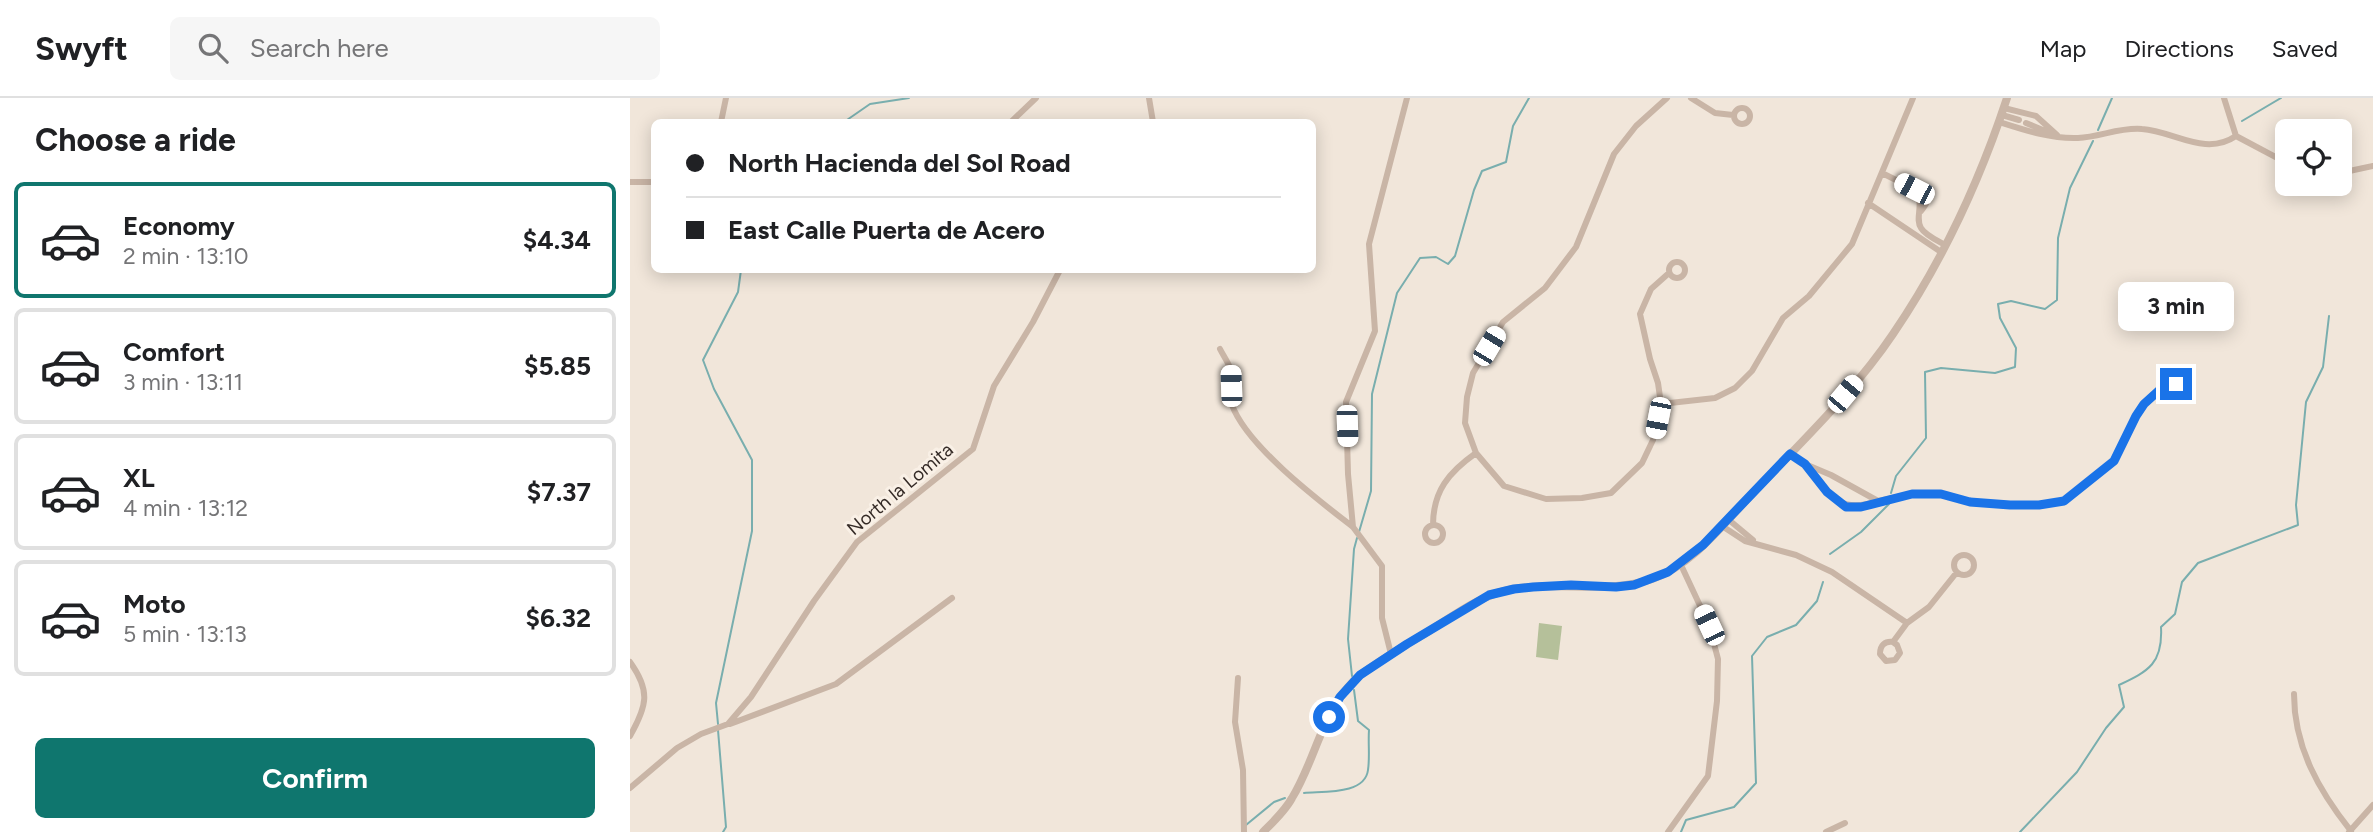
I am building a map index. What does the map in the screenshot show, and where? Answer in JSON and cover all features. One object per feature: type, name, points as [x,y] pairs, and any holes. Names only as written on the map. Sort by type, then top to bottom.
[{"type":"street","points":[[722,119],[726,98]]},
{"type":"street","points":[[1015,119],[1036,98]]},
{"type":"street","points":[[1149,98],[1152,119]]},
{"type":"street","points":[[1353,527],[1346,402],[1374,331],[1369,244],[1407,98]]},
{"type":"street","points":[[1667,98],[1641,121],[1618,148],[1608,165],[1576,247],[1545,288],[1503,322],[1473,373],[1467,397],[1465,423],[1476,453],[1504,486],[1546,499],[1582,498],[1611,493],[1642,463],[1655,433],[1661,404],[1640,314],[1651,289],[1669,273]]},
{"type":"street","points":[[1691,98],[1707,109],[1733,115]]},
{"type":"street","points":[[1661,404],[1715,398],[1735,388],[1752,372],[1783,318],[1802,304],[1853,244],[1913,98]]},
{"type":"street","points":[[1264,832],[1292,799],[1340,697],[1360,675],[1391,654],[1489,595],[1514,589],[1571,585],[1634,585],[1668,572],[1681,565],[1725,523],[1830,411],[1893,334],[1943,248],[1977,176],[2007,98]]},
{"type":"street","points":[[2224,98],[2235,136],[2275,157]]},
{"type":"street","points":[[2001,115],[2059,136]]},
{"type":"street","points":[[2001,115],[2036,134],[2076,138],[2140,128],[2200,144],[2227,142],[2235,136]]},
{"type":"street","points":[[2001,115],[2036,116],[2059,136]]},
{"type":"street","points":[[2352,170],[2373,166]]},
{"type":"street","points":[[1882,173],[1914,189],[1920,196],[1919,224],[1922,230],[1943,248]]},
{"type":"street","points":[[630,182],[651,182]]},
{"type":"street","points":[[1868,203],[1943,248]]},
{"type":"street","name":"North la Lomita","points":[[630,788],[677,748],[701,734],[728,724],[751,697],[814,601],[857,542],[972,449],[994,387],[1058,273]]},
{"type":"street","points":[[1220,349],[1230,367],[1231,404],[1247,430],[1278,464],[1314,497],[1353,527],[1382,566],[1382,618],[1391,654]]},
{"type":"street","points":[[1805,464],[1827,492],[1846,507],[1861,507],[1912,494],[1941,494],[1970,502],[2010,505],[2039,505],[2064,501],[2114,461],[2144,404],[2165,385]]},
{"type":"street","points":[[1433,525],[1433,512],[1440,486],[1458,466],[1476,453]]},
{"type":"street","points":[[1790,454],[1878,501]]},
{"type":"street","points":[[1725,523],[1745,541],[1796,555],[1832,572],[1907,623]]},
{"type":"street","points":[[1668,832],[1708,776],[1717,701],[1718,659],[1709,625],[1681,565]]},
{"type":"street","points":[[1893,642],[1907,623],[1929,607],[1957,572]]},
{"type":"street","points":[[728,724],[836,684],[952,598]]},
{"type":"street","points":[[630,662],[642,678],[645,695],[644,709],[630,736]]},
{"type":"street","points":[[1238,678],[1236,722],[1243,770],[1244,832]]},
{"type":"street","points":[[2294,694],[2294,713],[2302,746],[2315,779],[2350,832],[2373,805]]},
{"type":"street","points":[[1826,832],[1845,823]]},
{"type":"green space","points":[[1539,623],[1562,626],[1558,660],[1536,657]]},
{"type":"waterway","points":[[848,119],[870,104],[909,98]]},
{"type":"waterway","points":[[1359,532],[1371,491],[1372,394],[1397,293],[1420,258],[1436,257],[1448,264],[1455,256],[1482,171],[1506,162],[1513,126],[1529,98]]},
{"type":"waterway","points":[[2098,130],[2112,98]]},
{"type":"waterway","points":[[2242,121],[2281,98]]},
{"type":"waterway","points":[[1891,493],[1896,476],[1926,438],[1925,372],[1941,368],[1995,373],[2015,367],[2016,348],[2000,318],[1998,304],[2011,301],[2045,309],[2057,300],[2058,238],[2070,188],[2093,141]]},
{"type":"waterway","points":[[718,724],[716,703],[752,531],[752,460],[714,389],[703,360],[738,292],[741,273]]},
{"type":"waterway","points":[[2020,832],[2077,772],[2106,728],[2124,707],[2119,685],[2152,664],[2160,649],[2161,627],[2175,614],[2182,582],[2198,563],[2298,525],[2296,505],[2306,402],[2323,367],[2329,316]]},
{"type":"waterway","points":[[1830,554],[1861,532],[1889,504]]},
{"type":"waterway","points":[[1352,676],[1348,639],[1357,538]]},
{"type":"waterway","points":[[1681,832],[1686,820],[1734,807],[1756,783],[1752,656],[1767,637],[1796,625],[1817,601],[1823,582]]},
{"type":"waterway","points":[[1304,793],[1351,788],[1365,778],[1369,765],[1369,730],[1358,721],[1354,690]]},
{"type":"waterway","points":[[718,730],[726,827],[723,832]]},
{"type":"waterway","points":[[1246,825],[1274,802],[1285,798]]},
{"type":"route","points":[[1329,717],[1340,697],[1360,675],[1489,595],[1533,587],[1634,585],[1681,565],[1790,454],[1805,464],[1827,492],[1846,507],[1861,507],[1912,494],[1941,494],[1970,502],[2010,505],[2039,505],[2064,501],[2114,461],[2144,404],[2165,385],[2171,387],[2176,384]]}]
